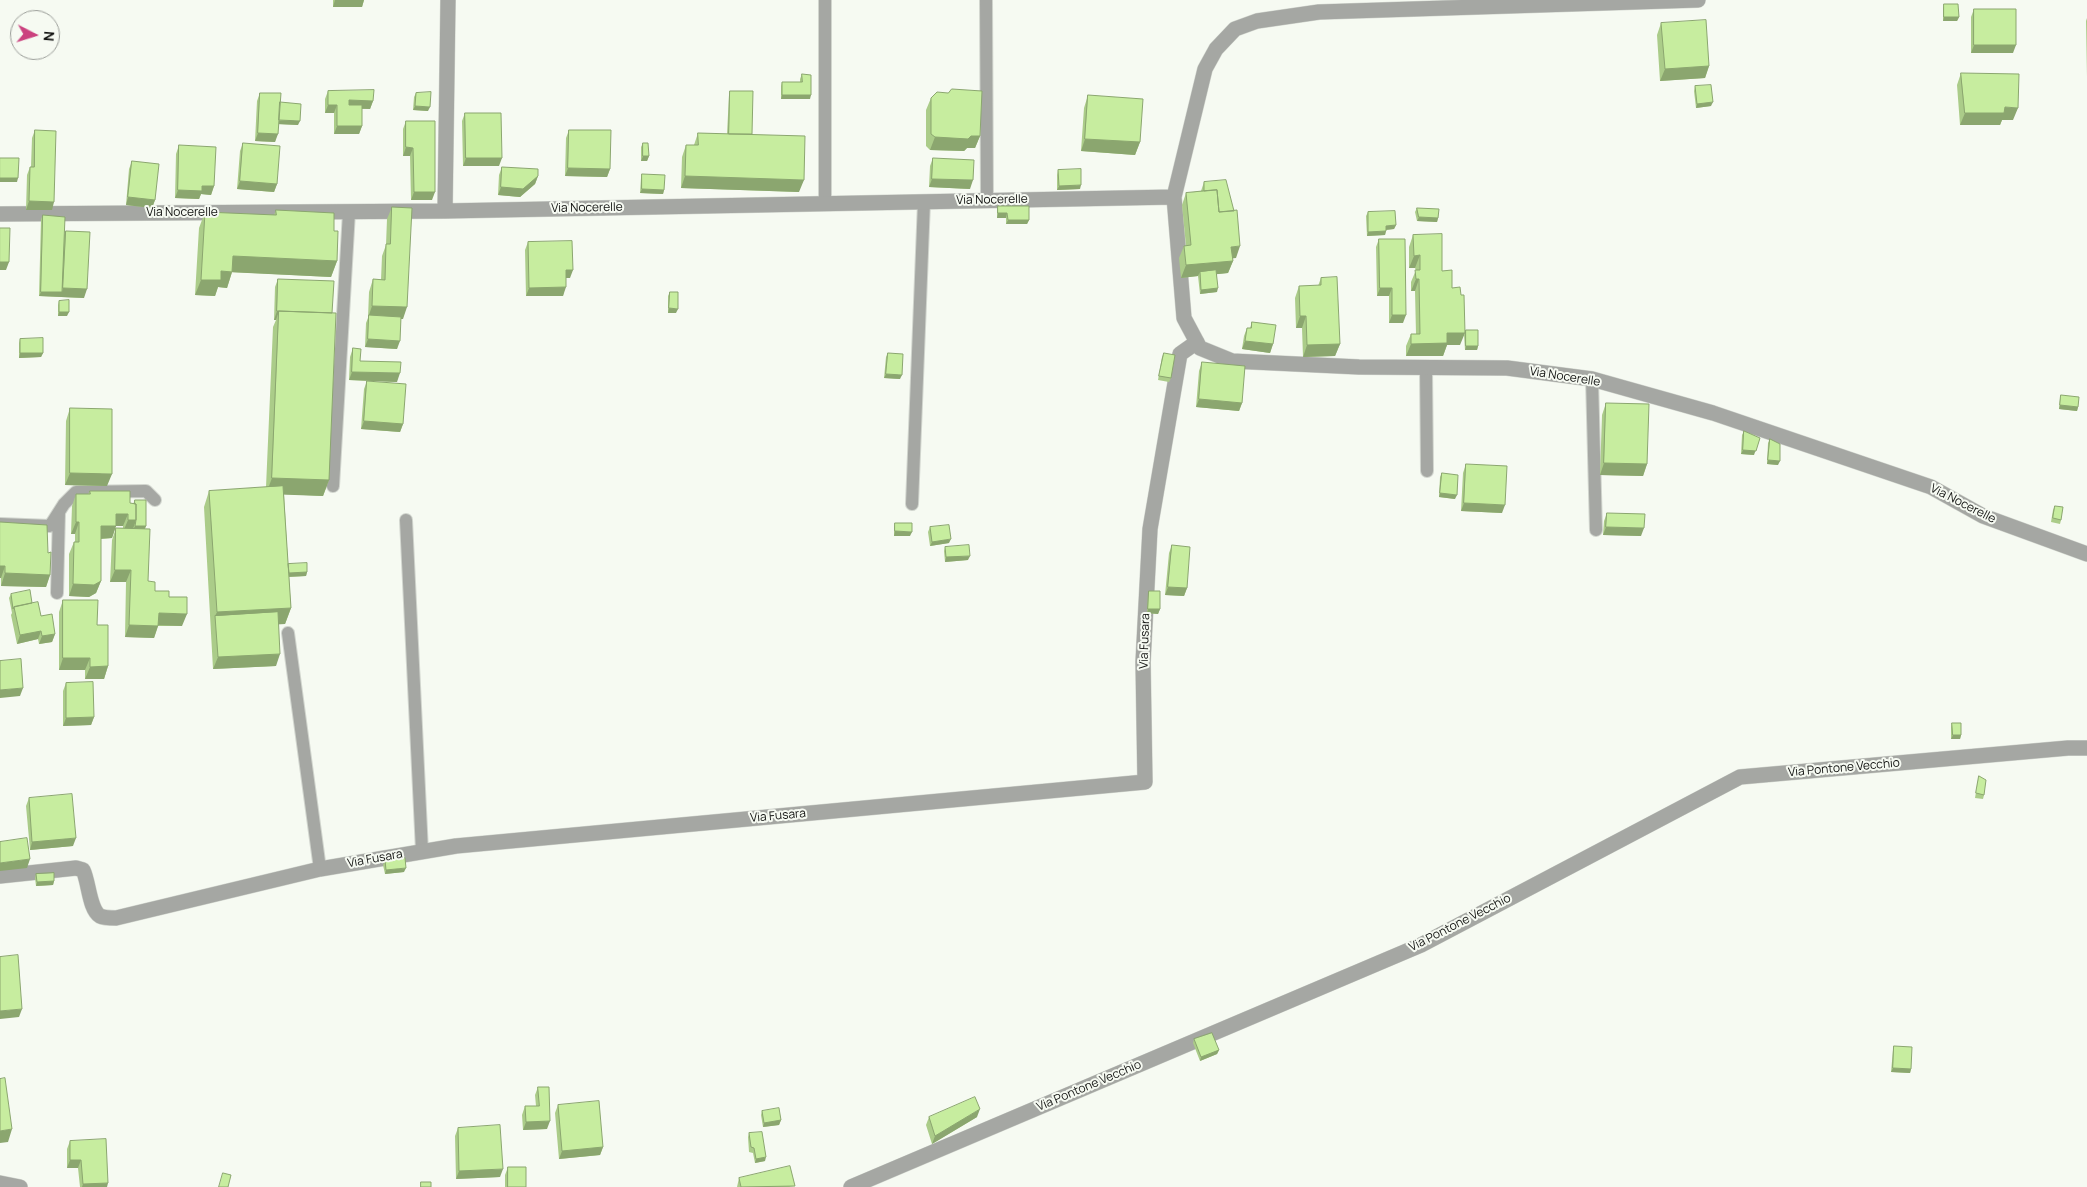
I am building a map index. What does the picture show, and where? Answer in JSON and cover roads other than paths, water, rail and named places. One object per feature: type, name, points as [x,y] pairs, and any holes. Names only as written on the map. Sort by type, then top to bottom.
[{"type":"street","points":[[444,211],[448,0]]},
{"type":"street","name":"Via Nocerelle","points":[[1698,0],[1471,4],[1319,12],[1257,21],[1235,30],[1216,49],[1205,69],[1174,197],[1184,318],[1200,348],[1232,361],[1359,367],[1507,368],[1592,379],[1714,413],[1931,487],[1983,516],[2087,554]]},
{"type":"street","name":"Via Nocerelle","points":[[0,214],[444,211],[1174,197]]},
{"type":"street","name":"Via Fusara","points":[[0,876],[76,868],[83,870],[87,879],[93,909],[101,917],[116,918],[320,869],[465,845],[1146,782],[1143,662],[1150,529],[1180,354],[1197,342]]},
{"type":"street","name":"Via Pontone Vecchio","points":[[851,1187],[1421,945],[1740,777],[2068,748],[2087,748]]},
{"type":"street","points":[[0,1183],[20,1187]]},
{"type":"lane","points":[[824,204],[825,0]]},
{"type":"lane","points":[[986,0],[987,200]]},
{"type":"lane","points":[[912,504],[924,202]]},
{"type":"lane","points":[[333,486],[349,212]]},
{"type":"lane","points":[[1426,368],[1427,471]]},
{"type":"lane","points":[[1592,379],[1596,530]]},
{"type":"lane","points":[[0,524],[50,526],[76,492],[146,491],[155,500]]},
{"type":"lane","points":[[57,594],[59,512]]},
{"type":"lane","points":[[406,520],[422,851]]},
{"type":"lane","points":[[288,633],[320,869]]}]
